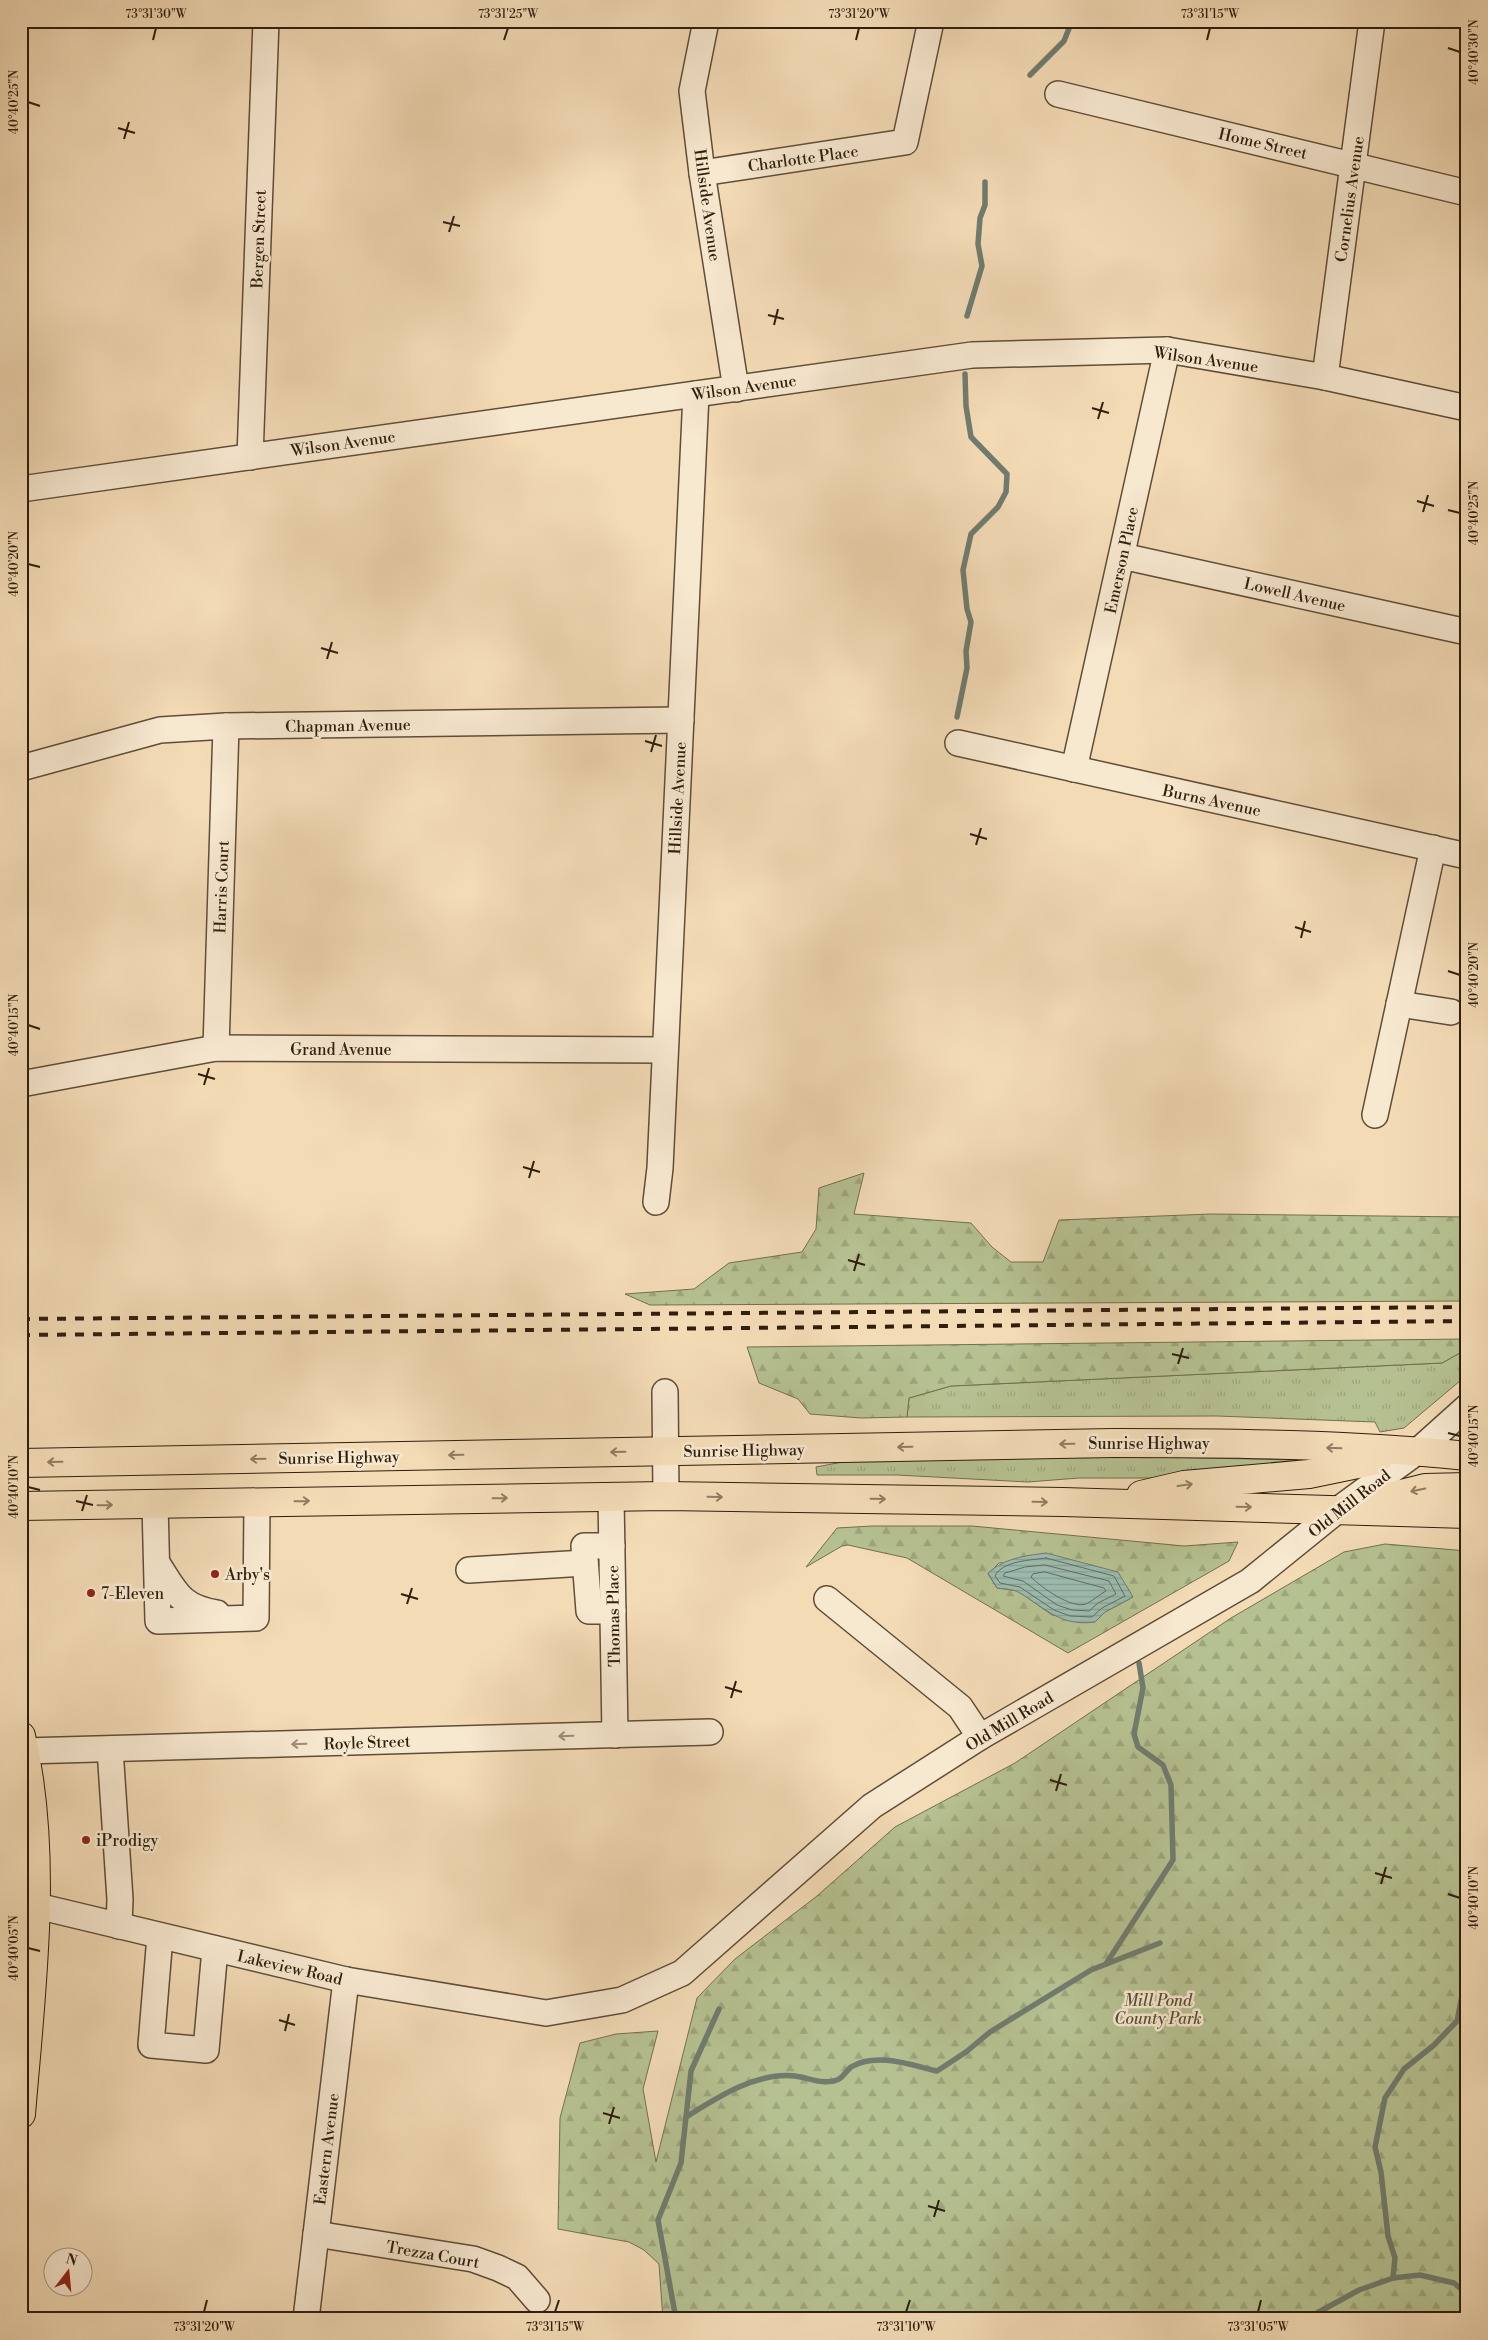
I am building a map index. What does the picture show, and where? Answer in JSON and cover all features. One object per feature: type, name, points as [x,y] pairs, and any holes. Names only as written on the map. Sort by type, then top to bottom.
[{"type":"main road","name":"Sunrise Highway","points":[[21,1463],[1114,1443],[1226,1444],[1418,1451],[1467,1456]]},
{"type":"main road","points":[[1104,1503],[1184,1485],[1310,1474],[1418,1451]]},
{"type":"main road","points":[[1339,1509],[1424,1488],[1467,1487]]},
{"type":"main road","points":[[21,1506],[666,1496],[1104,1503],[1467,1514]]},
{"type":"main road","points":[[21,2114],[37,1906],[26,1805],[23,1744]]},
{"type":"street","name":"Bergen Street","points":[[250,456],[266,21]]},
{"type":"street","name":"Hillside Avenue","points":[[706,21],[692,91],[702,173],[736,389]]},
{"type":"street","name":"Charlotte Place","points":[[702,173],[905,142],[930,21]]},
{"type":"street","name":"Cornelius Avenue","points":[[1325,377],[1372,21]]},
{"type":"street","name":"Home Street","points":[[1058,94],[1467,193]]},
{"type":"street","name":"Wilson Avenue","points":[[21,489],[972,355],[1167,350],[1325,377],[1467,408]]},
{"type":"street","name":"Emerson Place","points":[[1074,769],[1167,350]]},
{"type":"street","name":"Hillside Avenue","points":[[656,1202],[660,1168],[696,394]]},
{"type":"street","name":"Lowell Avenue","points":[[1122,556],[1467,632]]},
{"type":"street","name":"Chapman Avenue","points":[[21,768],[160,730],[226,726],[681,720]]},
{"type":"street","name":"Harris Court","points":[[216,1048],[226,726]]},
{"type":"street","name":"Burns Avenue","points":[[958,743],[1467,856]]},
{"type":"street","points":[[1375,1115],[1433,848]]},
{"type":"street","points":[[1399,1004],[1451,1012]]},
{"type":"street","name":"Grand Avenue","points":[[21,1084],[216,1048],[664,1050]]},
{"type":"street","points":[[665,1392],[666,1496]]},
{"type":"street","name":"Old Mill Road","points":[[546,2013],[622,2000],[682,1972],[872,1806],[980,1737],[1250,1581],[1339,1509],[1418,1451],[1467,1407]]},
{"type":"street","name":"Thomas Place","points":[[611,1497],[615,1735]]},
{"type":"street","points":[[155,1504],[158,1621],[256,1618],[257,1502]]},
{"type":"street","points":[[612,1546],[584,1546],[589,1611],[613,1611]]},
{"type":"street","points":[[157,1563],[177,1594],[188,1605],[201,1610],[223,1614],[241,1605],[245,1598],[247,1566],[258,1548]]},
{"type":"street","points":[[469,1570],[586,1563]]},
{"type":"street","points":[[826,1599],[960,1707],[980,1737]]},
{"type":"street","name":"Royle Street","points":[[23,1744],[110,1749],[710,1732]]},
{"type":"street","points":[[110,1749],[120,1899],[119,1926]]},
{"type":"street","name":"Lakeview Road","points":[[37,1906],[346,1980],[546,2013]]},
{"type":"street","points":[[160,1936],[151,2045],[206,2050],[215,1949]]},
{"type":"street","name":"Eastern Avenue","points":[[306,2319],[346,1980]]},
{"type":"street","name":"Trezza Court","points":[[316,2234],[473,2259],[517,2277],[537,2300]]},
{"type":"green space","points":[[864,1173],[854,1214],[971,1223],[992,1247],[1011,1262],[1043,1262],[1059,1220],[1211,1214],[1467,1217],[1467,1301],[650,1305],[625,1294],[694,1289],[729,1263],[802,1252],[816,1229],[819,1188]]},
{"type":"green space","points":[[1467,1339],[1467,1349],[1442,1363],[951,1386],[909,1398],[907,1417],[861,1418],[810,1414],[798,1399],[759,1383],[747,1347]]},
{"type":"green space","points":[[1467,1349],[1467,1375],[1404,1428],[1380,1432],[1375,1422],[1217,1416],[907,1417],[909,1398],[951,1386],[1442,1363]]},
{"type":"green space","points":[[1111,1456],[1297,1460],[1298,1469],[1152,1478],[1079,1478],[1028,1482],[897,1475],[817,1475],[816,1467],[848,1461],[892,1459]]},
{"type":"green space","points":[[972,1526],[1184,1546],[1238,1542],[1229,1561],[1068,1653],[907,1558],[848,1545],[842,1546],[806,1567],[837,1528]],"holes":[[[1064,1562],[1098,1567],[1122,1581],[1133,1597],[1105,1612],[1095,1622],[1052,1615],[1018,1591],[997,1588],[988,1574],[999,1563]]]},
{"type":"green space","name":"Mill Pond County Park","points":[[1385,1544],[1467,1551],[1467,2319],[663,2319],[659,2264],[644,2250],[629,2242],[558,2229],[560,2118],[580,2043],[616,2034],[658,2031],[643,2089],[656,2162],[697,1998],[735,1959],[817,1896],[895,1827],[1015,1763],[1231,1618],[1344,1552]]},
{"type":"water","points":[[1046,1553],[1118,1572],[1133,1597],[1105,1612],[1095,1622],[1072,1622],[1054,1615],[1018,1592],[997,1588],[988,1573],[1008,1561]]},
{"type":"waterway","points":[[1030,75],[1064,41],[1072,21]]},
{"type":"waterway","points":[[967,316],[982,266],[978,244],[980,218],[985,205],[985,182]]},
{"type":"waterway","points":[[957,717],[967,668],[966,651],[971,622],[967,609],[963,570],[971,534],[998,507],[1006,492],[1007,474],[971,437],[966,406],[965,374]]},
{"type":"waterway","points":[[1106,1964],[1173,1860],[1171,1785],[1163,1765],[1138,1747],[1134,1734],[1143,1688],[1139,1663]]},
{"type":"waterway","points":[[686,2117],[738,2087],[766,2078],[795,2076],[832,2081],[841,2078],[851,2067],[871,2060],[894,2061],[937,2071],[966,2052],[990,2032],[1091,1970],[1160,1943]]},
{"type":"waterway","points":[[1306,2319],[1359,2290],[1393,2278],[1395,2258],[1388,2236],[1381,2172],[1375,2147],[1385,2098],[1404,2069],[1434,2045],[1457,2021],[1467,1971]]},
{"type":"waterway","points":[[676,2319],[658,2220],[681,2163],[691,2071],[719,2009]]},
{"type":"waterway","points":[[1393,2278],[1420,2275],[1454,2283],[1467,2294]]},
{"type":"tunnel","points":[[1451,1012],[1467,1012]]},
{"type":"railway","points":[[21,1319],[1467,1307]]},
{"type":"railway","points":[[21,1335],[1467,1321]]},
{"type":"place","name":"Arby's","points":[[215,1574]]},
{"type":"place","name":"7-Eleven","points":[[91,1593]]},
{"type":"place","name":"iProdigy","points":[[86,1840]]}]
